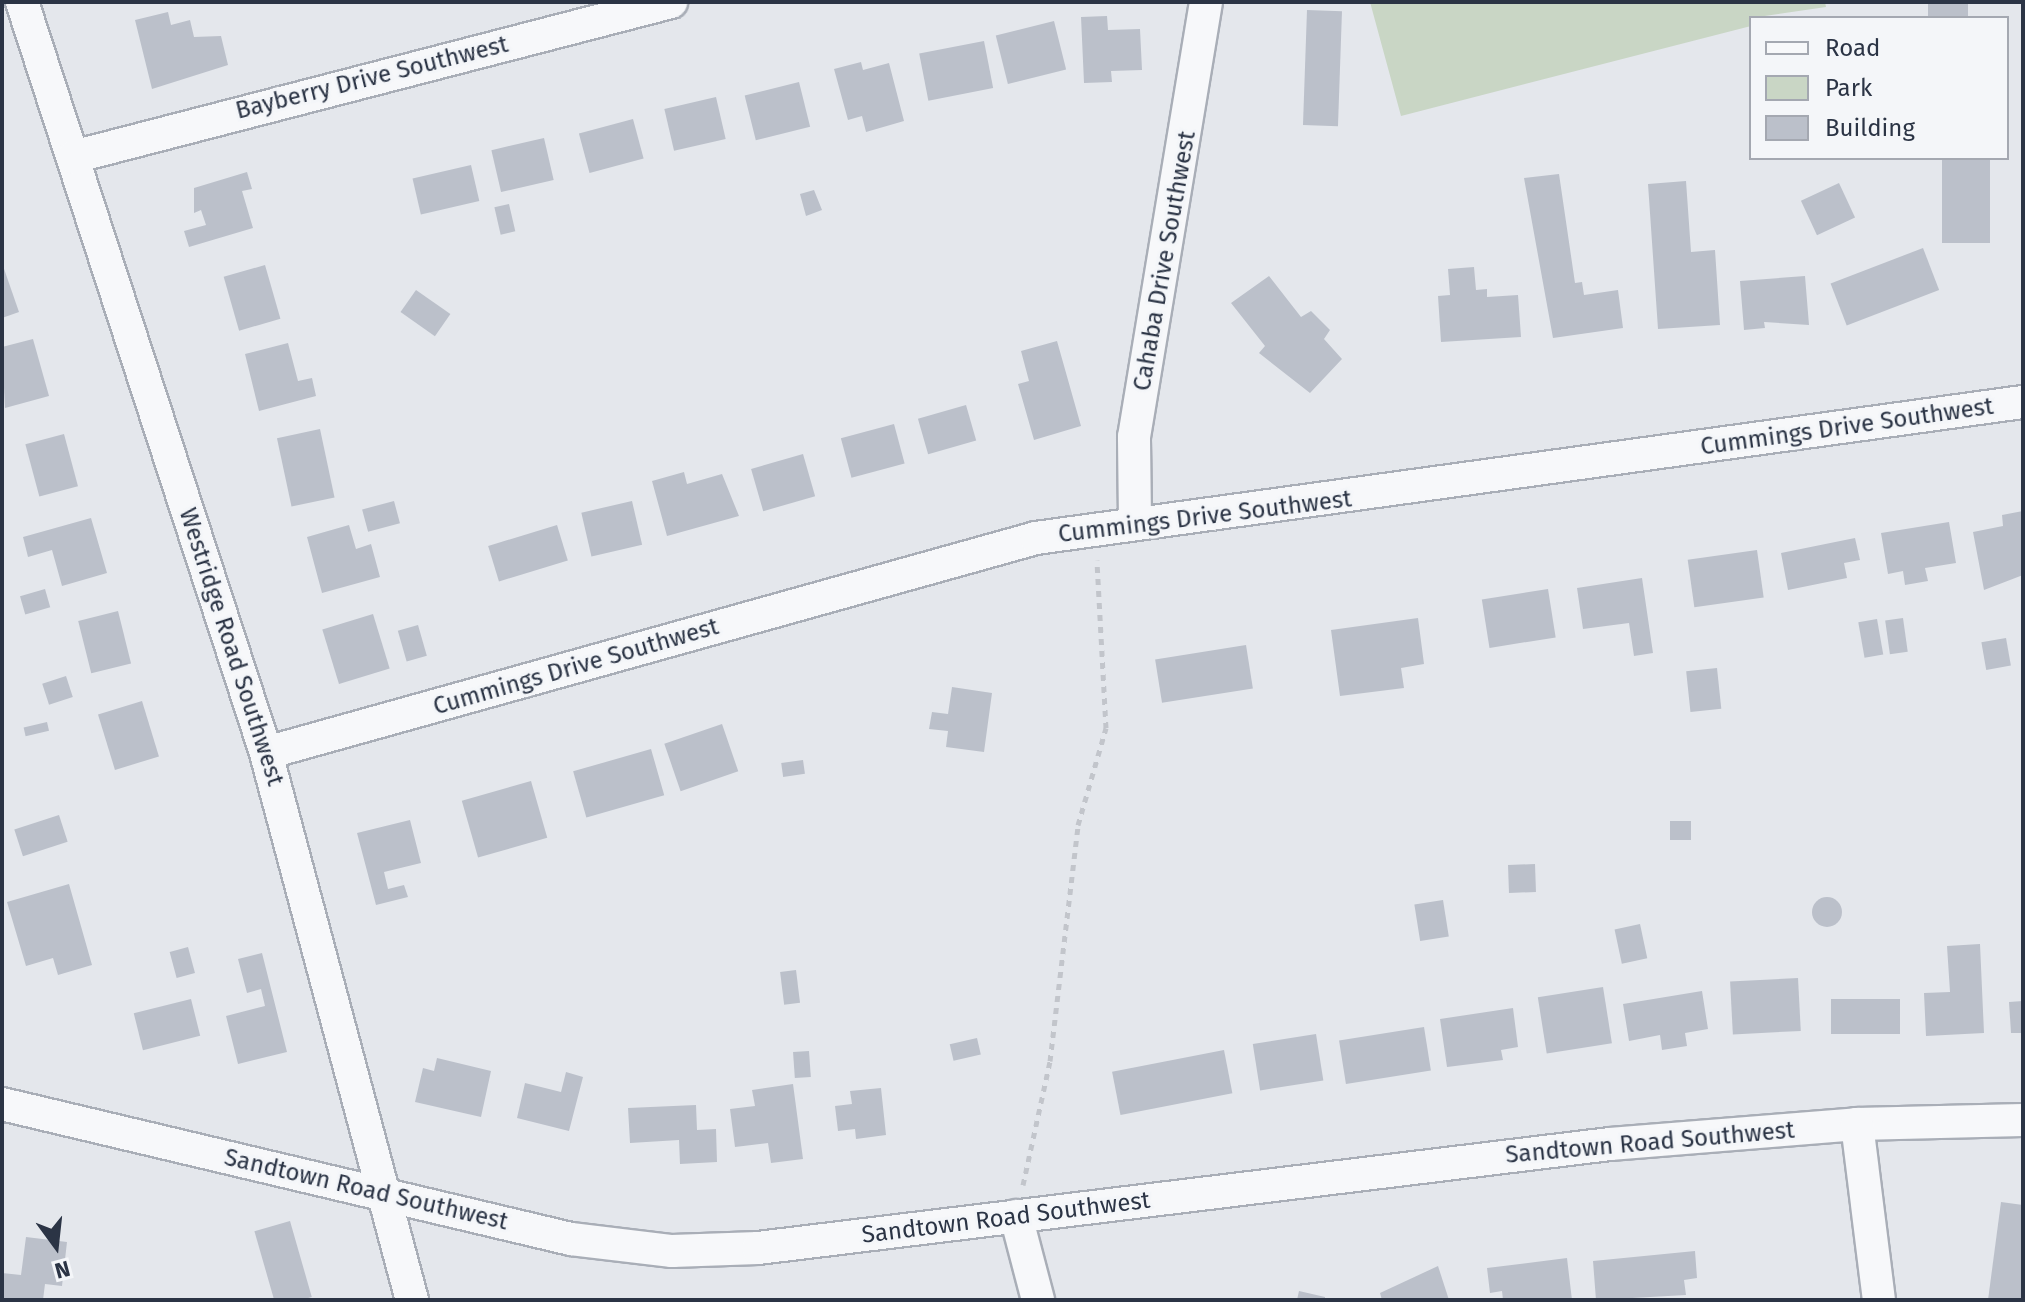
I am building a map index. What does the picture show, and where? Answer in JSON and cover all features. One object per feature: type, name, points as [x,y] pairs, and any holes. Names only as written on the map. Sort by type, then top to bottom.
[{"type":"street","name":"Westridge Road Southwest","points":[[22,2],[266,753],[412,1300]]},
{"type":"street","name":"Bayberry Drive Southwest","points":[[73,157],[671,2]]},
{"type":"street","name":"Cahaba Drive Southwest","points":[[1135,521],[1134,437],[1206,2]]},
{"type":"street","name":"Cummings Drive Southwest","points":[[266,753],[1093,527],[1261,512],[2023,402]]},
{"type":"street","name":"Sandtown Road Southwest","points":[[2,1104],[571,1239],[672,1251],[758,1248],[1610,1144],[1857,1124],[2023,1120]]},
{"type":"street","points":[[1857,1124],[1879,1300]]},
{"type":"street","points":[[1016,1216],[1038,1300]]},
{"type":"path","points":[[1016,1216],[1050,1061],[1078,825],[1106,728],[1107,644],[1093,527]]},
{"type":"green space","points":[[1370,2],[1825,2],[1826,7],[1749,16],[1749,27],[1401,116]]},
{"type":"building","points":[[1928,2],[1968,2],[1968,16],[1928,16]]},
{"type":"building","points":[[1307,10],[1342,11],[1338,126],[1303,125]]},
{"type":"building","points":[[168,12],[171,25],[190,20],[194,37],[221,36],[228,65],[152,89],[135,20]]},
{"type":"building","points":[[1107,16],[1108,30],[1140,29],[1142,70],[1111,71],[1112,82],[1084,83],[1081,17]]},
{"type":"building","points":[[1054,21],[1066,70],[1008,84],[996,36]]},
{"type":"building","points":[[984,41],[993,88],[928,101],[919,54]]},
{"type":"building","points":[[861,62],[863,70],[889,63],[904,121],[866,132],[862,116],[848,120],[834,69]]},
{"type":"building","points":[[799,82],[810,127],[756,140],[745,96]]},
{"type":"building","points":[[716,97],[726,139],[674,151],[664,109]]},
{"type":"building","points":[[633,119],[644,159],[590,173],[579,133]]},
{"type":"building","points":[[544,138],[554,180],[501,192],[491,150]]},
{"type":"building","points":[[1942,160],[1990,160],[1990,243],[1942,243]]},
{"type":"building","points":[[471,165],[479,201],[421,215],[413,178]]},
{"type":"building","points":[[247,172],[252,189],[242,191],[253,228],[189,247],[184,231],[206,225],[201,210],[194,213],[194,188]]},
{"type":"building","points":[[1559,174],[1575,283],[1582,282],[1584,295],[1618,290],[1623,328],[1553,338],[1524,178]]},
{"type":"building","points":[[1686,181],[1691,252],[1715,250],[1720,325],[1658,329],[1648,184]]},
{"type":"building","points":[[1839,183],[1855,217],[1817,235],[1801,201]]},
{"type":"building","points":[[814,190],[822,210],[806,216],[800,194]]},
{"type":"building","points":[[509,204],[515,231],[501,235],[494,207]]},
{"type":"building","points":[[1923,248],[1939,290],[1847,325],[1831,283]]},
{"type":"building","points":[[2,263],[19,312],[2,318]]},
{"type":"building","points":[[265,265],[280,319],[239,331],[224,277]]},
{"type":"building","points":[[1474,267],[1476,290],[1487,289],[1487,297],[1518,295],[1521,337],[1441,342],[1438,296],[1450,295],[1448,269]]},
{"type":"building","points":[[1269,276],[1301,317],[1311,311],[1330,330],[1324,339],[1342,359],[1310,393],[1259,353],[1265,346],[1231,303]]},
{"type":"building","points":[[1805,276],[1809,325],[1764,322],[1765,328],[1744,330],[1740,281]]},
{"type":"building","points":[[416,290],[450,314],[435,336],[401,312]]},
{"type":"building","points":[[33,339],[49,396],[5,408],[2,347]]},
{"type":"building","points":[[1057,341],[1081,426],[1034,440],[1018,384],[1029,381],[1021,351]]},
{"type":"building","points":[[288,343],[298,381],[312,378],[316,396],[259,411],[245,354]]},
{"type":"building","points":[[966,405],[976,441],[928,454],[918,419]]},
{"type":"building","points":[[894,424],[905,464],[851,478],[841,438]]},
{"type":"building","points":[[320,429],[335,497],[292,507],[277,438]]},
{"type":"building","points":[[64,434],[78,486],[39,497],[25,444]]},
{"type":"building","points":[[803,454],[815,496],[763,511],[751,469]]},
{"type":"building","points":[[684,472],[687,484],[722,474],[739,516],[667,536],[652,481]]},
{"type":"building","points":[[394,501],[400,523],[368,532],[362,510]]},
{"type":"building","points":[[632,501],[642,545],[591,557],[581,513]]},
{"type":"building","points":[[2023,511],[2023,575],[1984,590],[1973,532],[2003,526],[2002,515]]},
{"type":"building","points":[[91,518],[107,573],[62,586],[52,550],[28,557],[23,537]]},
{"type":"building","points":[[1949,522],[1956,563],[1925,568],[1928,581],[1905,585],[1903,571],[1888,574],[1881,533]]},
{"type":"building","points":[[349,525],[356,549],[371,544],[380,577],[322,593],[307,537]]},
{"type":"building","points":[[557,525],[568,560],[499,581],[488,546]]},
{"type":"building","points":[[1855,538],[1860,560],[1844,563],[1847,578],[1788,590],[1781,553]]},
{"type":"building","points":[[1757,550],[1764,598],[1694,607],[1688,560]]},
{"type":"building","points":[[1642,578],[1653,653],[1634,656],[1629,623],[1583,629],[1577,588]]},
{"type":"building","points":[[45,589],[50,607],[25,614],[20,596]]},
{"type":"building","points":[[1548,589],[1556,637],[1489,648],[1482,599]]},
{"type":"building","points":[[118,611],[131,663],[91,673],[78,621]]},
{"type":"building","points":[[373,614],[390,669],[339,684],[322,629]]},
{"type":"building","points":[[1418,618],[1424,664],[1401,668],[1404,688],[1340,696],[1331,630]]},
{"type":"building","points":[[1903,618],[1908,652],[1890,654],[1885,621]]},
{"type":"building","points":[[1877,619],[1883,654],[1865,658],[1858,622]]},
{"type":"building","points":[[418,625],[427,656],[407,662],[398,631]]},
{"type":"building","points":[[2006,638],[2011,666],[1986,670],[1981,642]]},
{"type":"building","points":[[1246,645],[1253,688],[1162,703],[1155,659]]},
{"type":"building","points":[[1717,668],[1721,709],[1690,712],[1686,671]]},
{"type":"building","points":[[66,676],[73,697],[49,705],[42,684]]},
{"type":"building","points":[[952,687],[992,693],[984,752],[946,747],[948,731],[929,729],[932,712],[948,714]]},
{"type":"building","points":[[142,701],[159,756],[115,770],[98,714]]},
{"type":"building","points":[[47,722],[49,731],[26,736],[24,727]]},
{"type":"building","points":[[722,724],[738,771],[681,791],[664,744]]},
{"type":"building","points":[[651,749],[664,795],[586,817],[573,771]]},
{"type":"building","points":[[803,760],[805,774],[783,777],[781,763]]},
{"type":"building","points":[[531,781],[547,838],[478,858],[462,801]]},
{"type":"building","points":[[59,815],[68,842],[23,856],[14,830]]},
{"type":"building","points":[[410,820],[421,863],[384,872],[388,889],[404,885],[408,897],[376,905],[357,833]]},
{"type":"building","points":[[1670,821],[1691,821],[1691,840],[1670,840]]},
{"type":"building","points":[[1535,864],[1536,892],[1509,893],[1508,865]]},
{"type":"building","points":[[69,884],[92,965],[58,975],[53,958],[26,966],[7,902]]},
{"type":"building","points":[[1827,897],[1837,902],[1842,912],[1837,922],[1827,927],[1817,922],[1812,912],[1817,902]]},
{"type":"building","points":[[1443,900],[1449,937],[1420,941],[1414,905]]},
{"type":"building","points":[[1640,924],[1647,958],[1622,964],[1615,929]]},
{"type":"building","points":[[1980,944],[1984,1033],[1926,1036],[1924,993],[1950,992],[1947,946]]},
{"type":"building","points":[[188,947],[195,973],[177,978],[170,952]]},
{"type":"building","points":[[262,953],[287,1052],[238,1064],[226,1016],[265,1006],[261,989],[247,993],[238,959]]},
{"type":"building","points":[[796,970],[800,1003],[784,1005],[780,972]]},
{"type":"building","points":[[1798,978],[1801,1031],[1733,1034],[1730,982]]},
{"type":"building","points":[[1603,987],[1612,1043],[1547,1054],[1538,997]]},
{"type":"building","points":[[1702,991],[1708,1029],[1685,1033],[1687,1046],[1662,1050],[1660,1035],[1629,1041],[1623,1004]]},
{"type":"building","points":[[191,999],[200,1036],[143,1050],[134,1013]]},
{"type":"building","points":[[1831,999],[1900,999],[1900,1034],[1831,1034]]},
{"type":"building","points":[[2023,1001],[2023,1033],[2011,1033],[2009,1002]]},
{"type":"building","points":[[1513,1008],[1518,1047],[1501,1050],[1503,1060],[1447,1067],[1440,1019]]},
{"type":"building","points":[[1424,1027],[1431,1070],[1346,1084],[1339,1040]]},
{"type":"building","points":[[1316,1034],[1323,1080],[1260,1090],[1253,1044]]},
{"type":"building","points":[[977,1038],[981,1055],[954,1061],[950,1044]]},
{"type":"building","points":[[1224,1050],[1232,1093],[1120,1115],[1112,1072]]},
{"type":"building","points":[[809,1051],[811,1077],[795,1078],[793,1052]]},
{"type":"building","points":[[437,1058],[491,1071],[481,1117],[415,1102],[423,1068],[434,1071]]},
{"type":"building","points":[[566,1072],[583,1077],[569,1131],[517,1118],[525,1083],[561,1092]]},
{"type":"building","points":[[793,1084],[803,1159],[771,1163],[768,1143],[735,1147],[730,1109],[755,1106],[752,1090]]},
{"type":"building","points":[[881,1088],[886,1135],[856,1139],[855,1129],[838,1131],[835,1106],[852,1104],[850,1091]]},
{"type":"building","points":[[696,1105],[697,1130],[716,1129],[717,1162],[680,1164],[679,1140],[630,1143],[628,1108]]},
{"type":"building","points":[[2001,1202],[2023,1205],[2023,1300],[1988,1300]]},
{"type":"building","points":[[290,1221],[312,1297],[274,1300],[254,1231]]},
{"type":"building","points":[[26,1237],[67,1242],[62,1286],[45,1284],[43,1300],[2,1300],[2,1273],[21,1275]]},
{"type":"building","points":[[1695,1251],[1697,1278],[1684,1280],[1686,1295],[1596,1300],[1593,1261]]},
{"type":"building","points":[[1567,1258],[1572,1300],[1503,1300],[1502,1291],[1490,1293],[1487,1268]]},
{"type":"building","points":[[1438,1266],[1449,1300],[1382,1300],[1380,1293]]},
{"type":"building","points":[[1299,1291],[1325,1297],[1325,1300],[1297,1300]]}]
